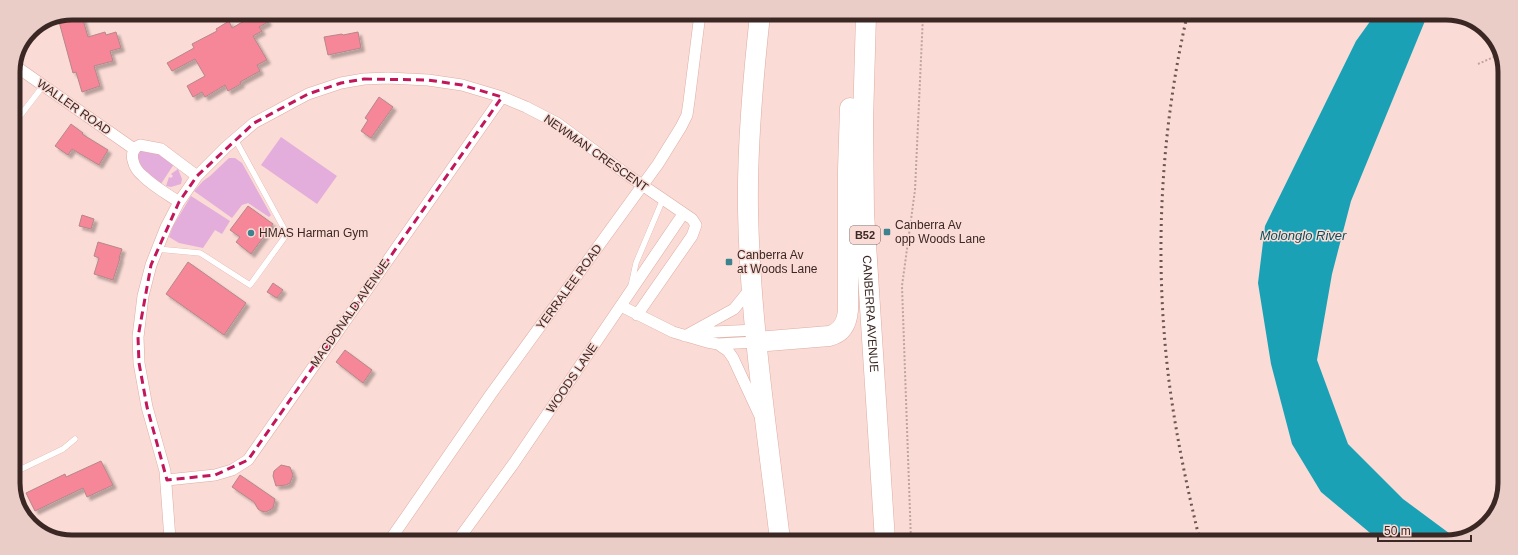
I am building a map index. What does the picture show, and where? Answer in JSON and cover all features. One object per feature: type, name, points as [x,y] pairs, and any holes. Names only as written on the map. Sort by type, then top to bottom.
[{"type":"highway","points":[[759,20],[751,132],[748,208],[756,336],[779,535]]},
{"type":"highway","points":[[843,327],[847,319],[848,310],[848,170],[850,108],[859,20]]},
{"type":"highway","name":"CANBERRA AVENUE","points":[[866,20],[863,121],[864,213],[869,310],[873,349],[885,535]]},
{"type":"highway","points":[[756,336],[824,325],[837,325],[861,337],[873,349]]},
{"type":"street","name":"YERRALEE ROAD","points":[[393,535],[491,394],[677,135],[687,115],[699,20]]},
{"type":"street","name":"WALLER ROAD","points":[[20,70],[134,150]]},
{"type":"street","name":"NEWMAN CRESCENT","points":[[170,535],[167,480],[162,456],[147,407],[139,363],[138,337],[143,296],[151,265],[178,202],[197,176],[235,139],[254,123],[308,94],[341,83],[364,79],[388,78],[428,80],[462,85],[502,97],[526,107],[557,123],[629,176],[643,184],[694,221],[696,225],[694,232],[637,315]]},
{"type":"street","name":"MACDONALD AVENUE","points":[[167,480],[216,475],[232,470],[248,460],[502,97]]},
{"type":"street","points":[[178,202],[142,176],[134,165],[132,158],[134,150],[140,145],[161,149],[197,176]]},
{"type":"street","name":"WOODS LANE","points":[[462,535],[502,481],[683,214]]},
{"type":"street","points":[[688,336],[734,309],[752,286]]},
{"type":"street","points":[[621,306],[660,326],[688,336],[718,344],[728,351],[733,358],[767,433]]},
{"type":"street","points":[[688,336],[719,332],[756,336]]},
{"type":"street","points":[[718,344],[756,336]]},
{"type":"lane","points":[[20,116],[43,86]]},
{"type":"lane","points":[[157,249],[200,254],[250,285],[287,234],[235,139]]},
{"type":"lane","points":[[630,292],[635,266],[663,199]]},
{"type":"lane","points":[[20,469],[63,449],[75,439]]},
{"type":"path","points":[[911,535],[902,286],[914,190],[923,20]]},
{"type":"path","points":[[1478,64],[1495,56]]},
{"type":"highlighted area","points":[[364,79],[428,80],[462,85],[502,97],[248,460],[215,475],[167,480],[147,407],[139,363],[138,337],[151,265],[179,202],[197,176],[254,123],[308,94],[341,83]]},
{"type":"shaded area","points":[[281,137],[337,176],[317,204],[261,165]]},
{"type":"shaded area","points":[[140,150],[155,151],[174,164],[161,184],[141,167],[137,157],[137,152],[139,153]]},
{"type":"shaded area","points":[[229,158],[235,158],[242,163],[271,215],[269,217],[248,203],[242,205],[232,218],[194,191]]},
{"type":"shaded area","points":[[178,169],[182,179],[181,184],[171,187],[166,186],[169,177],[171,178],[173,176],[171,174]]},
{"type":"shaded area","points":[[191,196],[230,221],[222,234],[215,230],[203,248],[179,243],[169,237],[173,226]]},
{"type":"water","name":"Molonglo River","points":[[1371,20],[1425,20],[1351,201],[1332,274],[1317,360],[1348,444],[1403,499],[1452,535],[1373,535],[1321,492],[1292,444],[1271,364],[1258,283],[1265,226],[1356,41]]},
{"type":"building","points":[[83,20],[88,37],[105,32],[106,35],[116,32],[121,48],[110,51],[113,61],[94,66],[100,86],[82,92],[76,72],[73,73],[59,22]]},
{"type":"building","points":[[246,20],[267,20],[268,22],[259,27],[262,31],[253,36],[267,60],[257,65],[260,71],[240,82],[241,84],[228,91],[225,85],[205,97],[202,92],[193,97],[187,86],[205,76],[195,59],[172,71],[167,63],[194,48],[192,44],[217,31],[216,29],[229,21],[232,28]]},
{"type":"building","points":[[358,32],[361,48],[328,55],[324,37]]},
{"type":"building","points":[[379,97],[393,107],[371,138],[361,131],[368,120],[365,118]]},
{"type":"building","points":[[71,124],[83,133],[82,134],[108,150],[99,165],[72,149],[68,155],[55,146]]},
{"type":"building","name":"HMAS Harman Gym","points":[[248,206],[273,224],[251,254],[236,242],[240,237],[230,230]]},
{"type":"building","points":[[82,215],[94,219],[91,229],[79,226]]},
{"type":"building","points":[[98,242],[122,249],[113,280],[94,274],[99,258],[94,256]]},
{"type":"building","points":[[188,262],[246,303],[224,335],[166,294]]},
{"type":"building","points":[[273,283],[283,290],[277,298],[267,292]]},
{"type":"building","points":[[345,350],[372,370],[363,383],[336,362]]},
{"type":"building","points":[[101,461],[113,485],[87,497],[83,488],[35,511],[26,493],[65,474],[66,477]]},
{"type":"building","points":[[281,465],[290,467],[293,475],[290,483],[276,486],[273,476],[274,471]]},
{"type":"building","points":[[240,475],[275,499],[273,508],[266,512],[261,511],[254,502],[232,487]]},
{"type":"railway","points":[[1186,20],[1178,61],[1165,151],[1161,243],[1162,290],[1164,335],[1169,381],[1182,461],[1199,535]]},
{"type":"place","name":"Canberra Av opp Woods Lane","points":[[887,232]]},
{"type":"place","name":"HMAS Harman Gym","points":[[251,233]]},
{"type":"place","name":"Canberra Av at Woods Lane","points":[[729,262]]}]
